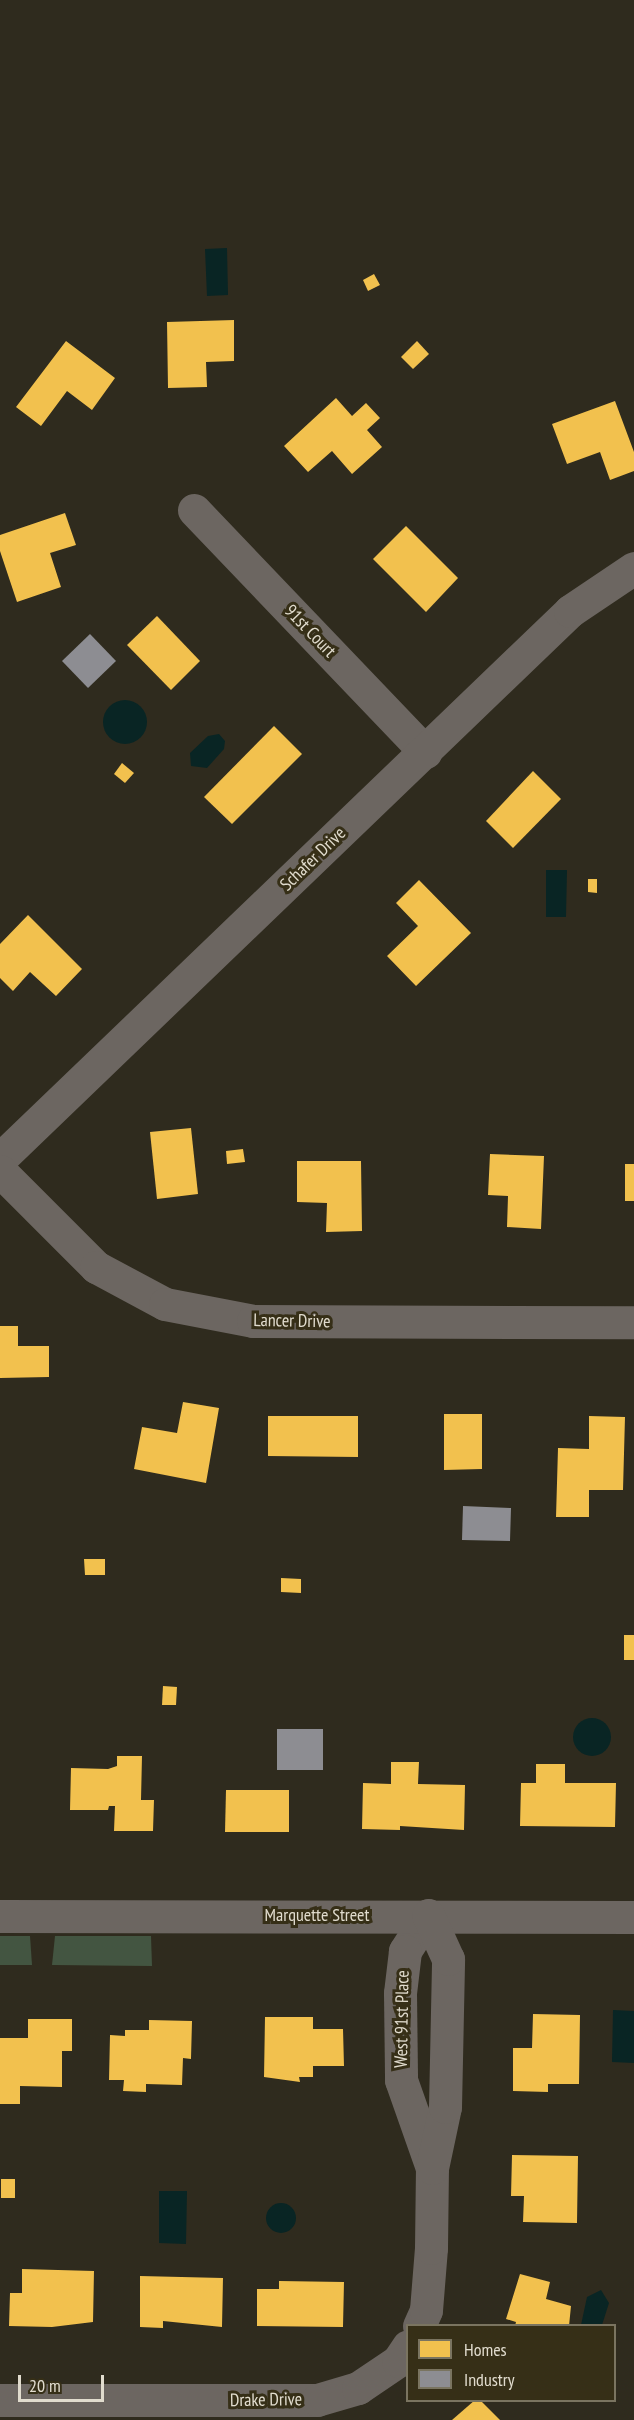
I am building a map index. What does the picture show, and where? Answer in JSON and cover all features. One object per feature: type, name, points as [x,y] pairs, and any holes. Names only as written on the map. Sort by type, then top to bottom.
[{"type":"street","name":"91st Court","points":[[195,510],[425,752]]},
{"type":"street","name":"Schafer Drive","points":[[0,1159],[570,611],[634,568]]},
{"type":"street","name":"Lancer Drive","points":[[0,1171],[96,1267],[165,1304],[253,1322],[634,1322]]},
{"type":"street","name":"West 91st Place","points":[[428,1915],[405,1951],[400,1993],[401,2080],[432,2168]]},
{"type":"street","name":"West 91st Place","points":[[419,2324],[426,2310],[431,2248],[432,2168],[445,2107],[448,1959],[428,1915]]},
{"type":"street","name":"Marquette Street","points":[[0,1916],[634,1917]]},
{"type":"street","name":"Drake Drive","points":[[0,2400],[317,2400],[358,2388],[398,2361],[406,2349]]},
{"type":"green space","points":[[0,1936],[30,1936],[32,1965],[0,1965]]},
{"type":"green space","points":[[55,1936],[151,1936],[152,1966],[52,1965]]},
{"type":"water","points":[[227,248],[228,295],[207,296],[205,249]]},
{"type":"water","points":[[125,700],[140,707],[147,722],[140,737],[125,744],[110,737],[103,722],[110,707]]},
{"type":"water","points":[[219,734],[225,741],[224,749],[207,768],[191,766],[190,753],[208,736]]},
{"type":"water","points":[[546,870],[567,870],[566,917],[546,917]]},
{"type":"water","points":[[592,1718],[599,1719],[605,1724],[610,1730],[610,1744],[605,1750],[599,1755],[592,1756],[585,1755],[579,1750],[574,1744],[573,1737],[574,1730],[579,1724],[585,1719]]},
{"type":"water","points":[[613,2010],[634,2011],[634,2063],[612,2062]]},
{"type":"water","points":[[159,2191],[187,2191],[186,2244],[159,2243]]},
{"type":"water","points":[[281,2203],[292,2207],[296,2218],[292,2229],[281,2233],[270,2229],[266,2218],[270,2207]]},
{"type":"water","points":[[601,2290],[609,2303],[602,2324],[581,2324],[587,2297]]},
{"type":"building: Homes","points":[[374,274],[380,285],[368,291],[363,280]]},
{"type":"building: Homes","points":[[234,320],[234,361],[206,362],[207,387],[168,388],[167,322]]},
{"type":"building: Homes","points":[[66,341],[115,378],[92,410],[67,391],[41,426],[16,407]]},
{"type":"building: Homes","points":[[417,341],[429,354],[413,369],[401,357]]},
{"type":"building: Homes","points":[[336,398],[352,416],[366,403],[380,418],[367,430],[382,447],[352,474],[332,451],[308,472],[284,446]]},
{"type":"building: Homes","points":[[615,401],[634,452],[634,471],[610,480],[600,452],[567,464],[552,424]]},
{"type":"building: Homes","points":[[65,513],[76,545],[50,553],[61,587],[17,602],[0,551],[0,535]]},
{"type":"building: Homes","points":[[406,526],[458,578],[426,612],[373,559]]},
{"type":"building: Homes","points":[[157,616],[200,661],[171,690],[127,645]]},
{"type":"building: Homes","points":[[274,726],[302,754],[232,824],[204,797]]},
{"type":"building: Homes","points":[[122,763],[134,773],[125,783],[114,774]]},
{"type":"building: Homes","points":[[533,771],[561,799],[513,848],[486,821]]},
{"type":"building: Homes","points":[[588,879],[597,879],[597,893],[588,892]]},
{"type":"building: Homes","points":[[419,880],[471,933],[416,986],[387,956],[418,926],[396,903]]},
{"type":"building: Homes","points":[[28,915],[82,969],[56,996],[30,972],[13,991],[0,978],[0,944]]},
{"type":"building: Homes","points":[[191,1128],[198,1194],[157,1199],[150,1132]]},
{"type":"building: Homes","points":[[243,1149],[245,1162],[227,1164],[226,1151]]},
{"type":"building: Homes","points":[[490,1154],[544,1156],[541,1229],[507,1227],[508,1196],[488,1195]]},
{"type":"building: Homes","points":[[297,1161],[361,1161],[362,1231],[326,1232],[327,1203],[297,1202]]},
{"type":"building: Homes","points":[[625,1164],[634,1164],[634,1201],[625,1201]]},
{"type":"building: Homes","points":[[0,1326],[18,1326],[18,1346],[49,1346],[49,1377],[0,1378]]},
{"type":"building: Homes","points":[[183,1402],[219,1408],[206,1483],[134,1469],[142,1427],[177,1433]]},
{"type":"building: Homes","points":[[444,1414],[482,1414],[482,1469],[444,1470]]},
{"type":"building: Homes","points":[[268,1416],[358,1416],[358,1457],[268,1456]]},
{"type":"building: Homes","points":[[589,1416],[625,1417],[623,1490],[589,1490],[589,1517],[556,1517],[558,1448],[589,1449]]},
{"type":"building: Homes","points":[[84,1559],[105,1559],[105,1575],[85,1575]]},
{"type":"building: Homes","points":[[281,1578],[301,1579],[301,1593],[281,1592]]},
{"type":"building: Homes","points":[[624,1635],[634,1635],[634,1660],[624,1660]]},
{"type":"building: Homes","points":[[163,1686],[177,1687],[176,1705],[162,1705]]},
{"type":"building: Homes","points":[[117,1756],[142,1756],[141,1800],[154,1800],[153,1831],[114,1831],[115,1806],[109,1806],[108,1810],[70,1810],[71,1768],[108,1769],[117,1766]]},
{"type":"building: Homes","points":[[391,1762],[419,1762],[418,1784],[465,1785],[464,1830],[400,1826],[400,1830],[362,1829],[363,1783],[391,1784]]},
{"type":"building: Homes","points":[[536,1764],[565,1764],[565,1783],[616,1783],[615,1827],[520,1826],[521,1783],[536,1783]]},
{"type":"building: Homes","points":[[226,1790],[289,1790],[289,1832],[225,1832]]},
{"type":"building: Homes","points":[[533,2014],[580,2015],[579,2084],[548,2084],[548,2092],[513,2091],[513,2048],[532,2048]]},
{"type":"building: Homes","points":[[265,2017],[313,2017],[313,2029],[343,2029],[344,2066],[313,2066],[313,2077],[299,2077],[300,2082],[264,2077]]},
{"type":"building: Homes","points":[[28,2019],[72,2019],[72,2051],[62,2051],[62,2087],[20,2086],[20,2104],[0,2104],[0,2038],[28,2038]]},
{"type":"building: Homes","points":[[149,2020],[192,2021],[191,2059],[183,2058],[182,2085],[146,2084],[146,2092],[123,2091],[124,2080],[109,2080],[110,2035],[125,2036],[125,2030],[149,2030]]},
{"type":"building: Homes","points":[[512,2155],[578,2156],[577,2223],[523,2222],[524,2196],[511,2196]]},
{"type":"building: Homes","points":[[1,2179],[15,2179],[15,2198],[1,2198]]},
{"type":"building: Homes","points":[[22,2269],[94,2271],[93,2322],[52,2327],[9,2326],[10,2293],[22,2293]]},
{"type":"building: Homes","points":[[520,2274],[550,2282],[546,2299],[571,2306],[569,2324],[516,2324],[516,2322],[506,2319]]},
{"type":"building: Homes","points":[[140,2276],[223,2278],[222,2327],[163,2321],[163,2328],[140,2327]]},
{"type":"building: Homes","points":[[279,2281],[344,2282],[343,2327],[257,2326],[257,2289],[279,2289]]},
{"type":"building: Homes","points":[[473,2402],[482,2402],[500,2420],[452,2420]]},
{"type":"building: Industry","points":[[90,634],[116,661],[88,688],[62,661]]},
{"type":"building: Industry","points":[[463,1506],[511,1508],[510,1541],[462,1540]]},
{"type":"building: Industry","points":[[277,1729],[323,1729],[323,1770],[277,1770]]}]
